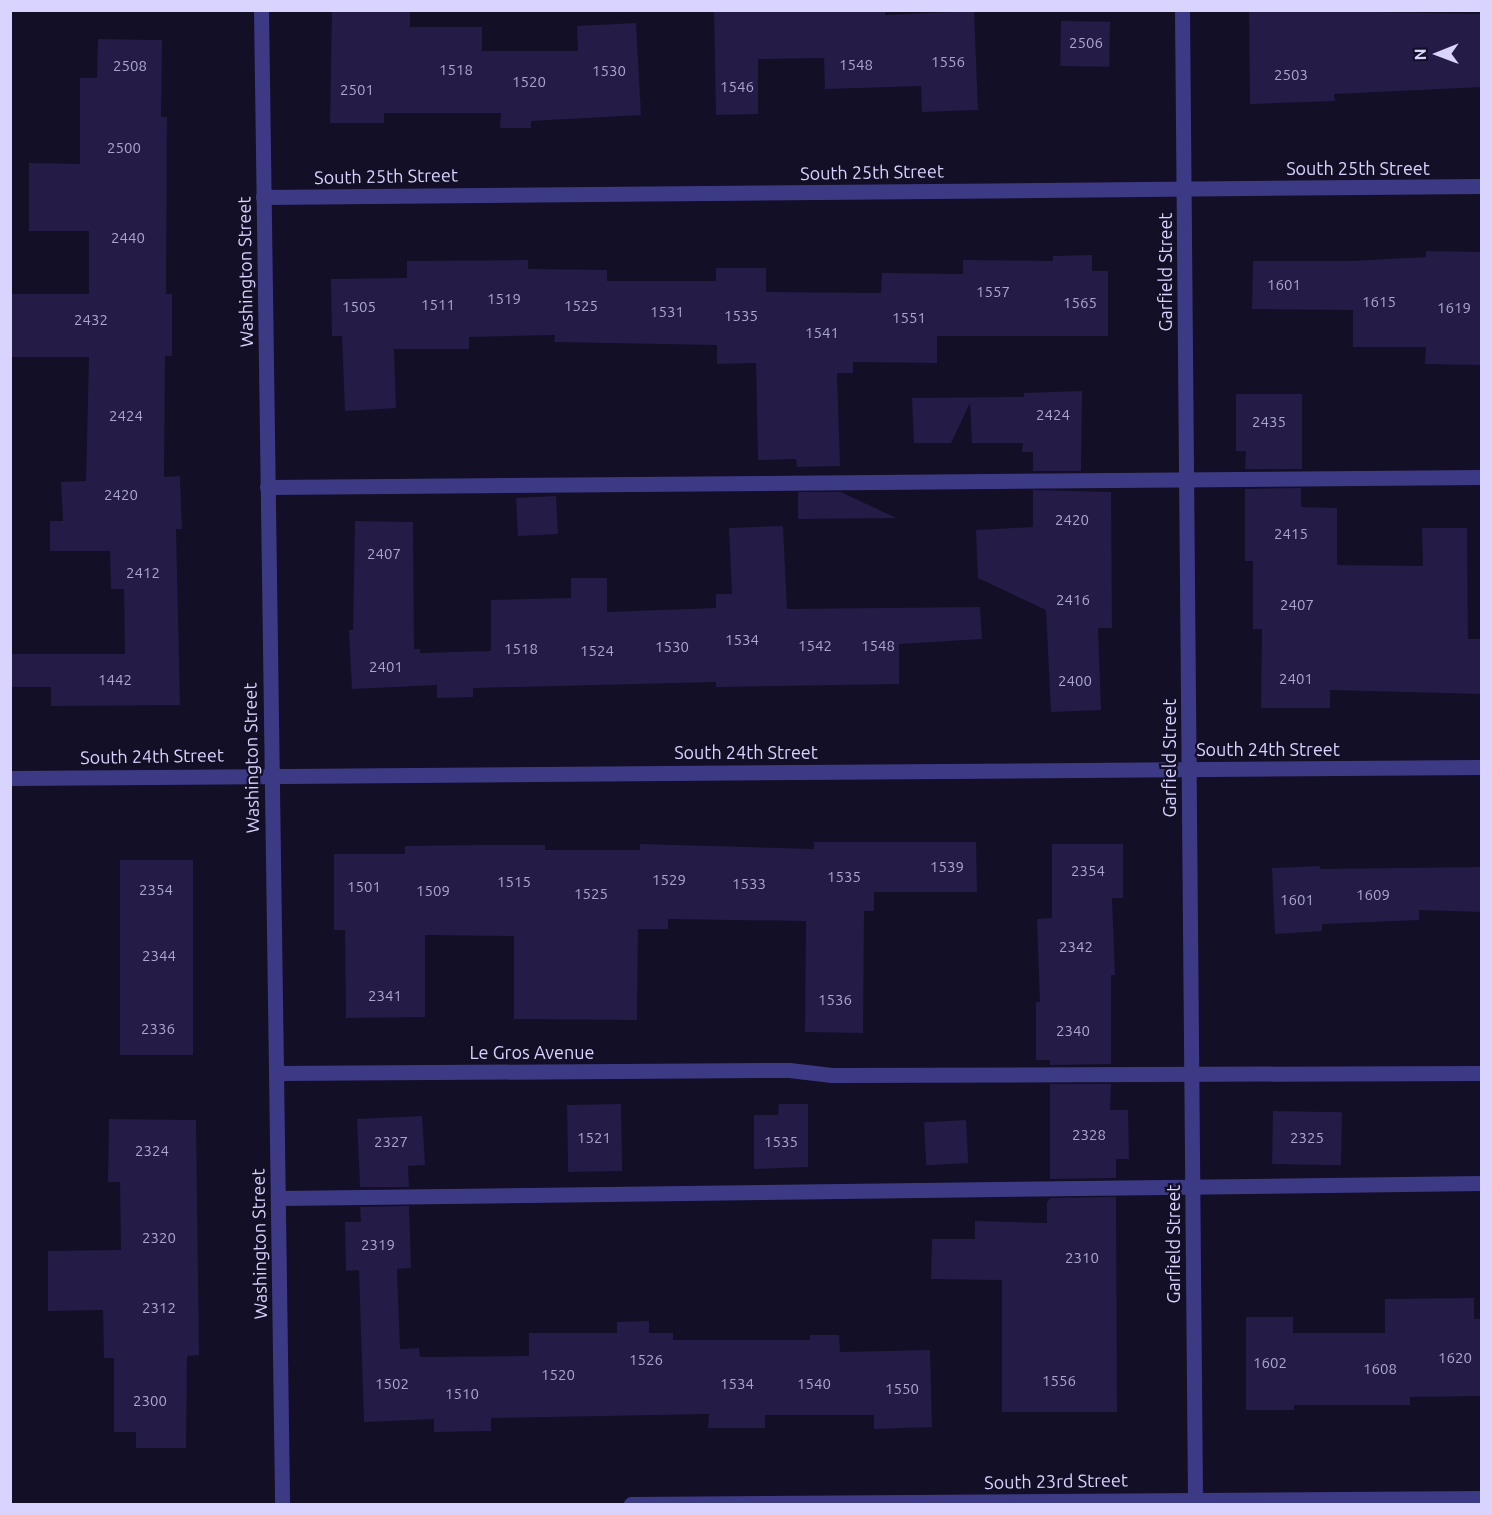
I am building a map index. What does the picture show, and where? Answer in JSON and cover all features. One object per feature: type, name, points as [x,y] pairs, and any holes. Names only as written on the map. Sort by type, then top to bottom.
[{"type":"street","name":"Washington Street","points":[[261,10],[282,1504]]},
{"type":"street","name":"Garfield Street","points":[[1182,10],[1195,1502]]},
{"type":"street","name":"South 25th Street","points":[[263,197],[1482,186]]},
{"type":"street","points":[[267,487],[1482,477]]},
{"type":"street","name":"South 24th Street","points":[[10,777],[1482,767]]},
{"type":"street","name":"Le Gros Avenue","points":[[276,1073],[789,1070],[832,1075],[1482,1073]]},
{"type":"street","points":[[278,1198],[1192,1184],[1482,1183]]},
{"type":"street","name":"South 23rd Street","points":[[631,1504],[1195,1502],[1482,1498]]},
{"type":"building","points":[[332,10],[410,10],[410,27],[482,27],[482,51],[578,51],[577,26],[636,23],[641,115],[531,121],[531,128],[500,128],[501,113],[384,113],[384,123],[330,123]]},
{"type":"building","points":[[714,10],[885,10],[885,15],[974,11],[978,110],[922,112],[921,86],[825,89],[824,58],[758,59],[758,114],[716,115]]},
{"type":"building","points":[[1249,10],[1482,14],[1482,87],[1334,94],[1335,101],[1250,104]]},
{"type":"building","points":[[1061,21],[1110,22],[1109,67],[1060,66]]},
{"type":"building","points":[[98,39],[162,40],[161,117],[167,117],[166,294],[172,294],[172,356],[165,356],[164,477],[180,476],[182,529],[176,529],[180,705],[51,706],[51,687],[10,687],[10,654],[125,654],[124,589],[111,589],[110,551],[50,551],[50,521],[63,521],[61,482],[86,481],[89,357],[12,357],[10,345],[10,294],[89,294],[89,231],[29,231],[29,163],[80,164],[80,78],[97,78]]},
{"type":"building","points":[[1426,251],[1482,252],[1482,365],[1425,364],[1426,347],[1353,347],[1353,310],[1252,309],[1253,261],[1352,261],[1426,257]]},
{"type":"building","points":[[1092,255],[1092,271],[1108,271],[1108,336],[937,336],[937,363],[853,362],[853,373],[837,373],[840,466],[797,467],[796,459],[758,460],[756,363],[717,364],[717,345],[554,342],[555,335],[469,337],[469,349],[394,349],[396,408],[345,411],[342,336],[332,336],[331,279],[407,278],[407,261],[528,260],[528,269],[607,270],[607,281],[716,281],[716,268],[766,268],[766,292],[881,293],[882,273],[963,274],[963,260],[1053,261],[1053,256]]},
{"type":"building","points":[[1082,391],[1081,471],[1033,471],[1033,452],[1022,452],[1023,443],[972,443],[970,403],[951,443],[914,443],[912,398],[1024,397],[1024,393]]},
{"type":"building","points":[[1236,394],[1302,394],[1302,469],[1245,469],[1246,451],[1236,451]]},
{"type":"building","points":[[1301,488],[1301,507],[1337,508],[1337,565],[1423,566],[1422,528],[1467,528],[1468,639],[1482,639],[1482,694],[1330,690],[1330,708],[1261,708],[1262,629],[1253,629],[1253,561],[1245,561],[1245,489]]},
{"type":"building","points":[[1033,490],[1111,492],[1112,628],[1098,628],[1101,710],[1051,712],[1046,610],[978,578],[976,530],[1033,527]]},
{"type":"building","points":[[798,492],[841,492],[896,518],[798,519]]},
{"type":"building","points":[[556,496],[558,534],[518,536],[516,498]]},
{"type":"building","points":[[355,521],[413,522],[414,649],[420,649],[420,653],[491,651],[491,600],[571,598],[571,578],[607,578],[607,612],[716,608],[716,594],[732,594],[729,528],[783,526],[787,609],[980,607],[982,639],[899,644],[899,684],[716,687],[716,682],[473,688],[473,697],[437,698],[437,685],[352,689],[349,630],[353,630]]},
{"type":"building","points":[[814,842],[976,842],[977,892],[874,892],[874,911],[864,911],[863,1033],[805,1032],[806,921],[668,919],[668,929],[638,929],[637,1020],[514,1019],[514,936],[425,935],[425,1017],[346,1018],[345,930],[334,930],[334,854],[405,854],[405,846],[482,845],[545,845],[545,850],[640,850],[640,844],[814,849]]},
{"type":"building","points":[[1052,844],[1123,844],[1123,898],[1112,898],[1115,975],[1111,975],[1111,1064],[1050,1065],[1050,1060],[1036,1060],[1036,1002],[1040,1002],[1037,919],[1052,918]]},
{"type":"building","points":[[120,860],[193,860],[193,1055],[120,1055]]},
{"type":"building","points":[[1320,866],[1320,869],[1482,867],[1482,912],[1419,910],[1419,920],[1322,924],[1322,931],[1275,934],[1272,868]]},
{"type":"building","points":[[1050,1084],[1111,1084],[1110,1110],[1128,1110],[1129,1159],[1116,1159],[1116,1178],[1050,1179]]},
{"type":"building","points":[[621,1104],[622,1171],[568,1172],[567,1105]]},
{"type":"building","points":[[779,1104],[808,1104],[808,1167],[754,1169],[754,1115],[778,1115]]},
{"type":"building","points":[[1273,1111],[1342,1112],[1341,1165],[1272,1164]]},
{"type":"building","points":[[422,1116],[425,1165],[408,1166],[409,1187],[360,1187],[357,1119]]},
{"type":"building","points":[[109,1119],[196,1120],[199,1355],[187,1356],[186,1448],[136,1448],[136,1432],[114,1432],[114,1358],[104,1358],[103,1310],[48,1311],[48,1251],[121,1250],[120,1182],[108,1182]]},
{"type":"building","points":[[966,1120],[968,1163],[926,1165],[924,1122]]},
{"type":"building","points":[[1116,1197],[1117,1412],[1002,1412],[1002,1280],[931,1279],[932,1239],[975,1239],[975,1221],[1047,1223],[1047,1202],[1051,1198]]},
{"type":"building","points":[[409,1206],[411,1268],[397,1269],[400,1349],[419,1348],[420,1357],[529,1356],[529,1333],[617,1333],[617,1322],[649,1321],[649,1333],[673,1333],[673,1340],[810,1340],[810,1335],[839,1335],[840,1352],[930,1350],[932,1427],[874,1429],[874,1415],[765,1415],[765,1428],[708,1428],[709,1414],[491,1418],[491,1431],[434,1432],[434,1419],[364,1422],[359,1270],[346,1271],[345,1222],[361,1222],[360,1207]]},
{"type":"building","points":[[1474,1298],[1474,1319],[1482,1319],[1482,1396],[1410,1397],[1410,1405],[1294,1405],[1294,1410],[1246,1410],[1246,1317],[1293,1317],[1293,1333],[1385,1333],[1385,1299]]}]
